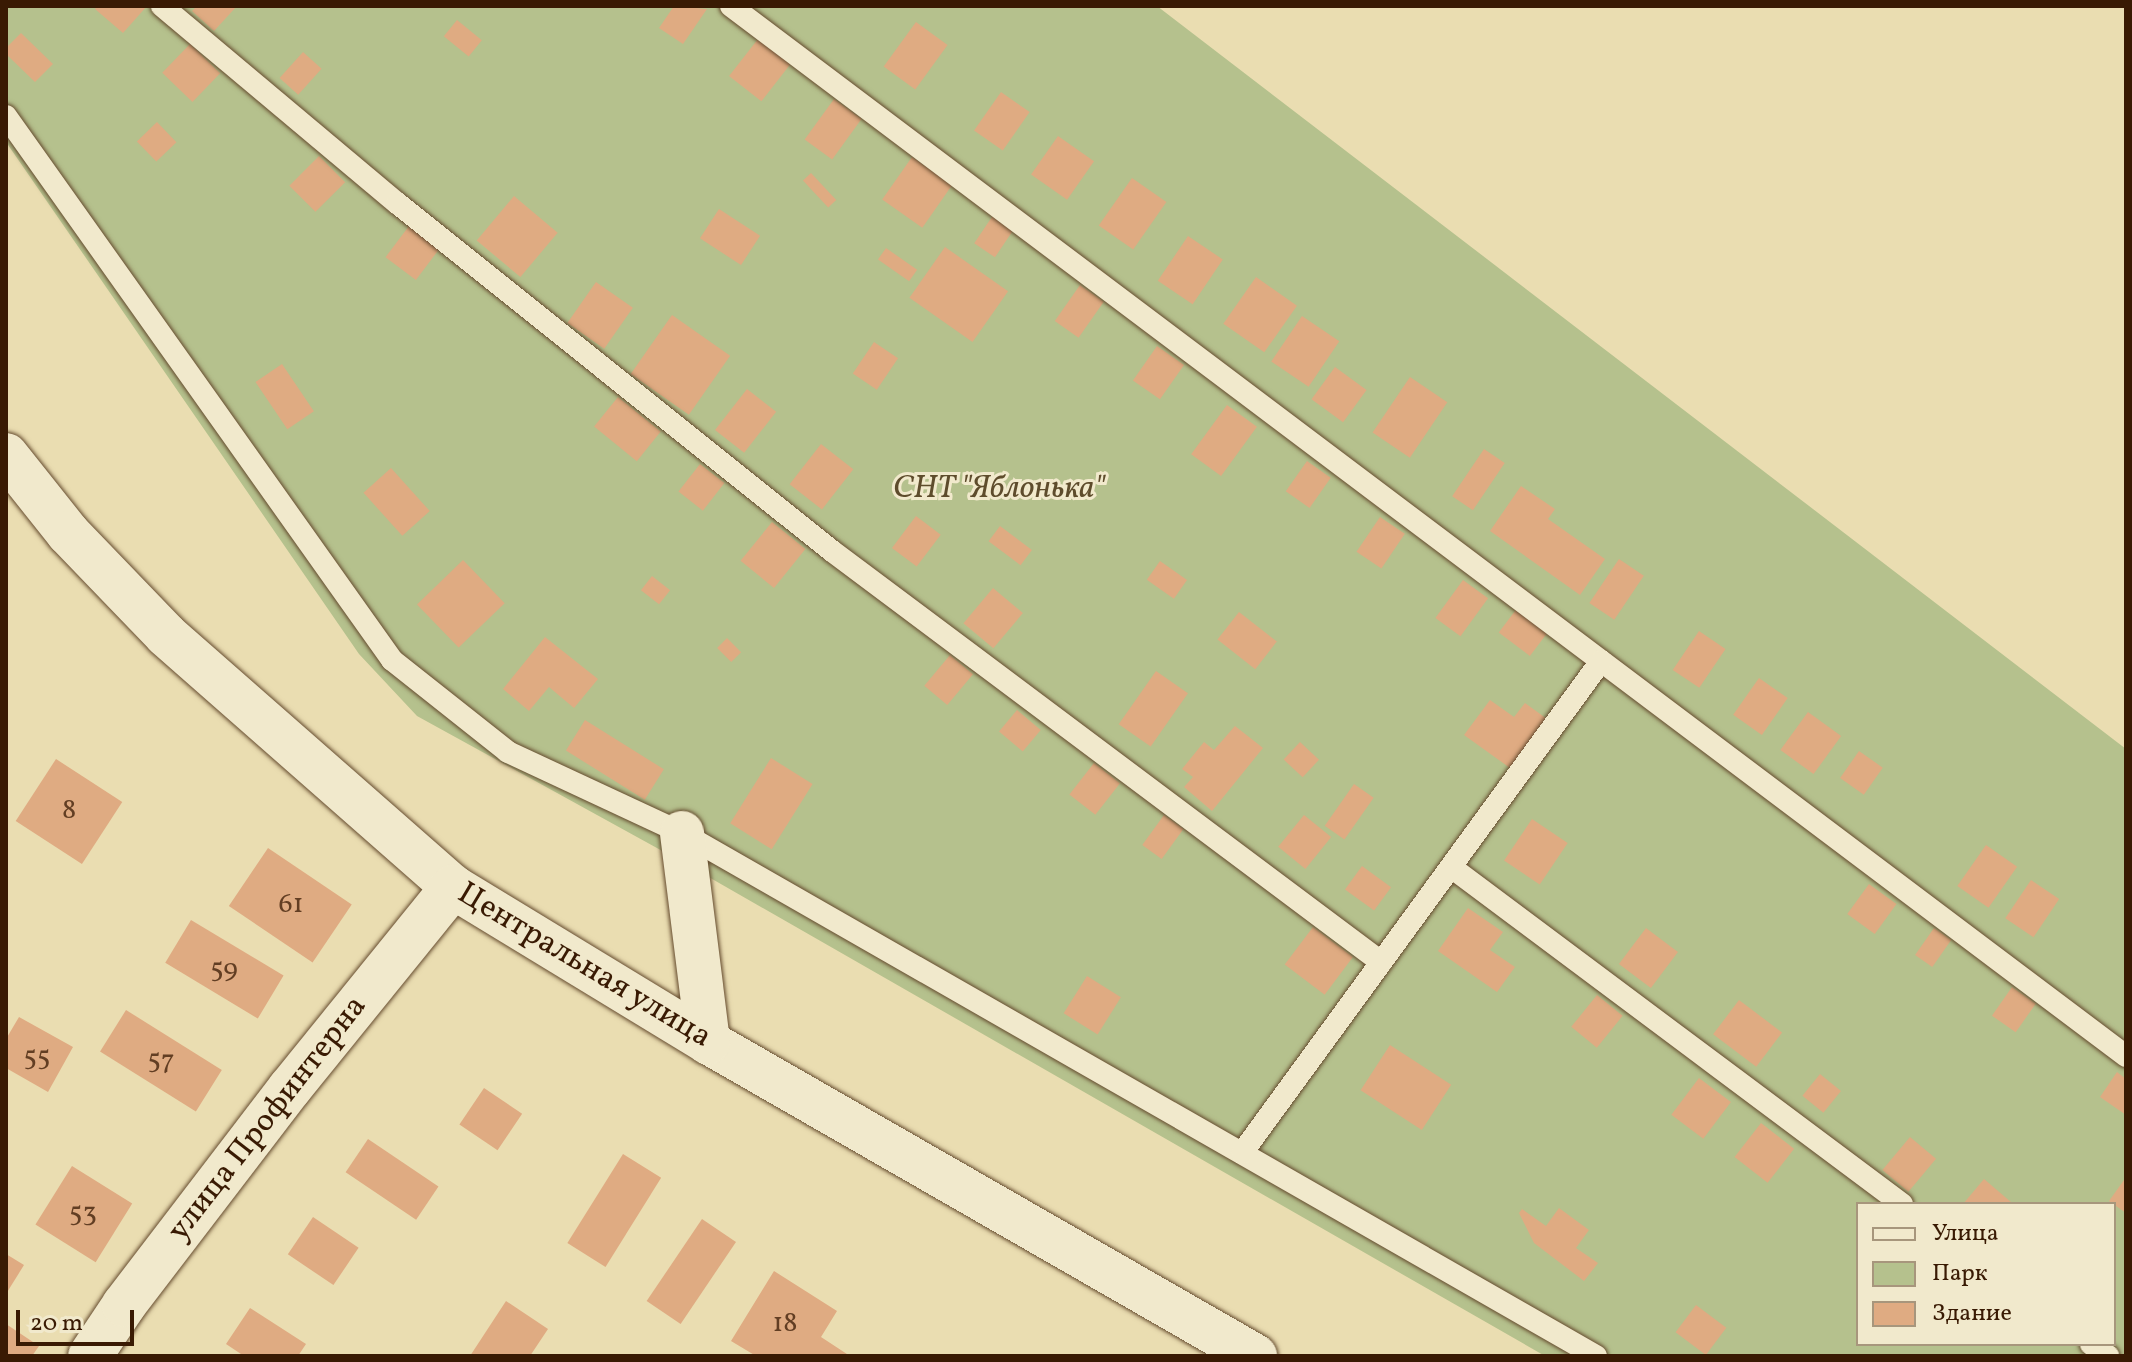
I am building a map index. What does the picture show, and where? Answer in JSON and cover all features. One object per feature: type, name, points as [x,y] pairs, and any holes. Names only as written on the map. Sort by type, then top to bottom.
[{"type":"street","name":"Центральная улица","points":[[6,455],[68,533],[166,635],[453,887],[708,1042],[1255,1356]]},
{"type":"street","points":[[682,833],[708,1042]]},
{"type":"street","name":"улица Профинтерна","points":[[90,1356],[124,1305],[290,1088],[453,887]]},
{"type":"lane","points":[[162,6],[397,203],[832,551],[1381,962]]},
{"type":"lane","points":[[731,6],[2126,1056]]},
{"type":"lane","points":[[6,116],[392,660],[508,752],[682,833],[1596,1356]]},
{"type":"lane","points":[[1242,1153],[1601,661]]},
{"type":"lane","points":[[1451,867],[1899,1202]]},
{"type":"green space","name":"СНТ \"Яблонька\"","points":[[6,6],[1157,6],[2126,749],[2126,1356],[1545,1356],[686,864],[417,716],[359,654],[6,142]]},
{"type":"building","points":[[98,6],[147,6],[123,33],[95,9]]},
{"type":"building","points":[[197,6],[237,6],[214,31],[192,11]]},
{"type":"building","points":[[674,6],[707,9],[683,44],[659,28]]},
{"type":"building","points":[[457,20],[482,40],[469,56],[444,36]]},
{"type":"building","points":[[916,22],[948,45],[915,89],[884,66]]},
{"type":"building","points":[[21,33],[53,64],[35,82],[6,54],[6,48]]},
{"type":"building","points":[[758,39],[790,64],[761,101],[729,76]]},
{"type":"building","points":[[190,44],[220,73],[192,102],[162,73]]},
{"type":"building","points":[[303,52],[322,69],[298,95],[280,78]]},
{"type":"building","points":[[1001,92],[1030,112],[1003,151],[974,131]]},
{"type":"building","points":[[834,99],[862,119],[832,159],[805,139]]},
{"type":"building","points":[[157,122],[176,142],[156,162],[137,141]]},
{"type":"building","points":[[1058,136],[1094,161],[1067,200],[1031,175]]},
{"type":"building","points":[[319,156],[345,182],[315,212],[289,186]]},
{"type":"building","points":[[912,157],[952,185],[922,228],[882,200]]},
{"type":"building","points":[[811,173],[836,200],[828,208],[803,181]]},
{"type":"building","points":[[1132,178],[1166,202],[1133,250],[1099,226]]},
{"type":"building","points":[[514,196],[558,233],[520,277],[477,240]]},
{"type":"building","points":[[719,209],[760,236],[741,265],[700,238]]},
{"type":"building","points":[[996,211],[1017,225],[995,257],[974,243]]},
{"type":"building","points":[[409,226],[439,249],[416,280],[386,257]]},
{"type":"building","points":[[1188,236],[1223,259],[1193,304],[1158,281]]},
{"type":"building","points":[[945,247],[1008,291],[973,342],[909,298]]},
{"type":"building","points":[[886,248],[917,270],[909,281],[878,259]]},
{"type":"building","points":[[1256,277],[1297,306],[1264,352],[1223,324]]},
{"type":"building","points":[[596,282],[633,308],[604,349],[567,323]]},
{"type":"building","points":[[1080,285],[1104,302],[1079,338],[1055,321]]},
{"type":"building","points":[[672,315],[730,356],[689,415],[631,374]]},
{"type":"building","points":[[1302,316],[1339,341],[1309,387],[1271,362]]},
{"type":"building","points":[[874,342],[898,358],[877,390],[853,374]]},
{"type":"building","points":[[1157,346],[1184,365],[1160,399],[1133,380]]},
{"type":"building","points":[[282,364],[314,411],[287,429],[255,382]]},
{"type":"building","points":[[1335,367],[1367,390],[1343,422],[1311,399]]},
{"type":"building","points":[[1410,377],[1447,402],[1410,458],[1373,433]]},
{"type":"building","points":[[747,389],[776,412],[744,453],[715,430]]},
{"type":"building","points":[[618,397],[661,432],[637,461],[594,427]]},
{"type":"building","points":[[1227,405],[1257,427],[1221,476],[1191,454]]},
{"type":"building","points":[[821,444],[853,469],[822,509],[790,484]]},
{"type":"building","points":[[1484,449],[1505,463],[1473,510],[1452,496]]},
{"type":"building","points":[[1307,461],[1331,478],[1310,508],[1286,491]]},
{"type":"building","points":[[700,464],[724,483],[703,511],[678,492]]},
{"type":"building","points":[[391,468],[430,511],[402,536],[364,493]]},
{"type":"building","points":[[1521,486],[1555,509],[1548,519],[1605,559],[1580,595],[1490,531]]},
{"type":"building","points":[[916,516],[941,535],[917,567],[892,548]]},
{"type":"building","points":[[1380,517],[1405,534],[1381,569],[1357,552]]},
{"type":"building","points":[[772,522],[805,549],[774,588],[741,561]]},
{"type":"building","points":[[1000,526],[1032,550],[1021,565],[989,541]]},
{"type":"building","points":[[1619,559],[1644,576],[1614,620],[1589,603]]},
{"type":"building","points":[[463,560],[505,603],[459,648],[417,604]]},
{"type":"building","points":[[1160,561],[1187,580],[1174,599],[1147,580]]},
{"type":"building","points":[[652,576],[670,590],[659,604],[641,590]]},
{"type":"building","points":[[1463,580],[1488,598],[1460,636],[1435,618]]},
{"type":"building","points":[[993,588],[1023,613],[993,648],[963,623]]},
{"type":"building","points":[[1518,607],[1549,630],[1530,656],[1499,633]]},
{"type":"building","points":[[1239,612],[1277,642],[1255,669],[1217,640]]},
{"type":"building","points":[[1699,631],[1726,649],[1699,688],[1673,670]]},
{"type":"building","points":[[545,637],[598,679],[574,708],[549,687],[529,711],[503,689]]},
{"type":"building","points":[[727,638],[741,652],[731,662],[717,648]]},
{"type":"building","points":[[950,655],[973,674],[947,705],[924,686]]},
{"type":"building","points":[[1156,671],[1188,693],[1151,747],[1119,724]]},
{"type":"building","points":[[1759,678],[1788,698],[1762,735],[1733,715]]},
{"type":"building","points":[[1490,700],[1514,717],[1525,703],[1547,719],[1510,768],[1464,735]]},
{"type":"building","points":[[1017,710],[1041,730],[1023,751],[999,731]]},
{"type":"building","points":[[1808,712],[1841,736],[1814,774],[1780,750]]},
{"type":"building","points":[[585,720],[664,769],[645,800],[566,751]]},
{"type":"building","points":[[1235,726],[1263,748],[1212,811],[1184,787],[1193,777],[1182,769],[1204,742],[1214,750]]},
{"type":"building","points":[[1300,742],[1319,760],[1303,777],[1284,760]]},
{"type":"building","points":[[1859,751],[1883,768],[1864,795],[1840,778]]},
{"type":"building","points":[[771,758],[813,784],[772,849],[730,823]]},
{"type":"building","points":[[56,759],[122,802],[82,864],[16,821]]},
{"type":"building","points":[[1094,763],[1120,783],[1095,815],[1069,795]]},
{"type":"building","points":[[1354,784],[1374,798],[1344,840],[1325,826]]},
{"type":"building","points":[[1164,815],[1183,829],[1162,859],[1142,845]]},
{"type":"building","points":[[1304,815],[1331,837],[1305,869],[1278,847]]},
{"type":"building","points":[[1532,819],[1568,843],[1540,884],[1504,860]]},
{"type":"building","points":[[1986,845],[2017,867],[1988,908],[1957,886]]},
{"type":"building","points":[[268,848],[352,904],[313,963],[229,906]]},
{"type":"building","points":[[1362,866],[1391,887],[1374,911],[1345,889]]},
{"type":"building","points":[[2031,880],[2059,899],[2033,937],[2005,918]]},
{"type":"building","points":[[1869,884],[1897,904],[1875,934],[1847,914]]},
{"type":"building","points":[[1468,908],[1503,932],[1490,950],[1515,967],[1497,992],[1438,951]]},
{"type":"building","points":[[191,920],[284,976],[258,1018],[165,963]]},
{"type":"building","points":[[1313,927],[1353,957],[1325,995],[1285,965]]},
{"type":"building","points":[[1646,928],[1678,952],[1651,988],[1619,964]]},
{"type":"building","points":[[1934,928],[1951,940],[1932,967],[1915,955]]},
{"type":"building","points":[[1087,976],[1121,997],[1098,1035],[1064,1013]]},
{"type":"building","points":[[2012,987],[2036,1004],[2016,1032],[1992,1016]]},
{"type":"building","points":[[1597,995],[1623,1016],[1597,1048],[1571,1027]]},
{"type":"building","points":[[1739,1000],[1782,1032],[1756,1067],[1713,1034]]},
{"type":"building","points":[[126,1010],[222,1070],[196,1111],[100,1052]]},
{"type":"building","points":[[19,1017],[73,1047],[48,1092],[6,1068],[6,1039]]},
{"type":"building","points":[[1390,1045],[1451,1085],[1422,1130],[1361,1090]]},
{"type":"building","points":[[2117,1072],[2126,1079],[2126,1115],[2100,1097]]},
{"type":"building","points":[[1820,1074],[1841,1091],[1823,1113],[1802,1096]]},
{"type":"building","points":[[1699,1078],[1731,1102],[1703,1139],[1671,1115]]},
{"type":"building","points":[[484,1088],[522,1114],[498,1150],[459,1124]]},
{"type":"building","points":[[1761,1123],[1794,1149],[1768,1183],[1735,1157]]},
{"type":"building","points":[[1910,1137],[1936,1159],[1908,1192],[1882,1170]]},
{"type":"building","points":[[368,1139],[438,1187],[416,1220],[346,1172]]},
{"type":"building","points":[[623,1154],[661,1178],[606,1267],[567,1243]]},
{"type":"building","points":[[72,1166],[132,1204],[96,1262],[35,1225]]},
{"type":"building","points":[[1984,1179],[2011,1202],[1965,1202]]},
{"type":"building","points":[[2126,1181],[2126,1213],[2116,1206],[2116,1202],[2109,1201]]},
{"type":"building","points":[[1559,1208],[1589,1230],[1576,1248],[1598,1263],[1584,1281],[1534,1243],[1519,1213],[1522,1209],[1546,1226]]},
{"type":"building","points":[[313,1217],[359,1248],[333,1285],[288,1254]]},
{"type":"building","points":[[702,1219],[736,1242],[681,1324],[647,1301]]},
{"type":"building","points":[[6,1254],[24,1265],[6,1294]]},
{"type":"building","points":[[774,1271],[837,1311],[821,1337],[850,1356],[756,1356],[731,1341]]},
{"type":"building","points":[[506,1301],[548,1329],[530,1356],[470,1356]]},
{"type":"building","points":[[1696,1305],[1726,1328],[1706,1355],[1676,1332]]},
{"type":"building","points":[[250,1308],[306,1344],[298,1356],[244,1356],[226,1344]]},
{"type":"building","points":[[6,1324],[39,1346],[32,1356],[6,1356]]}]
